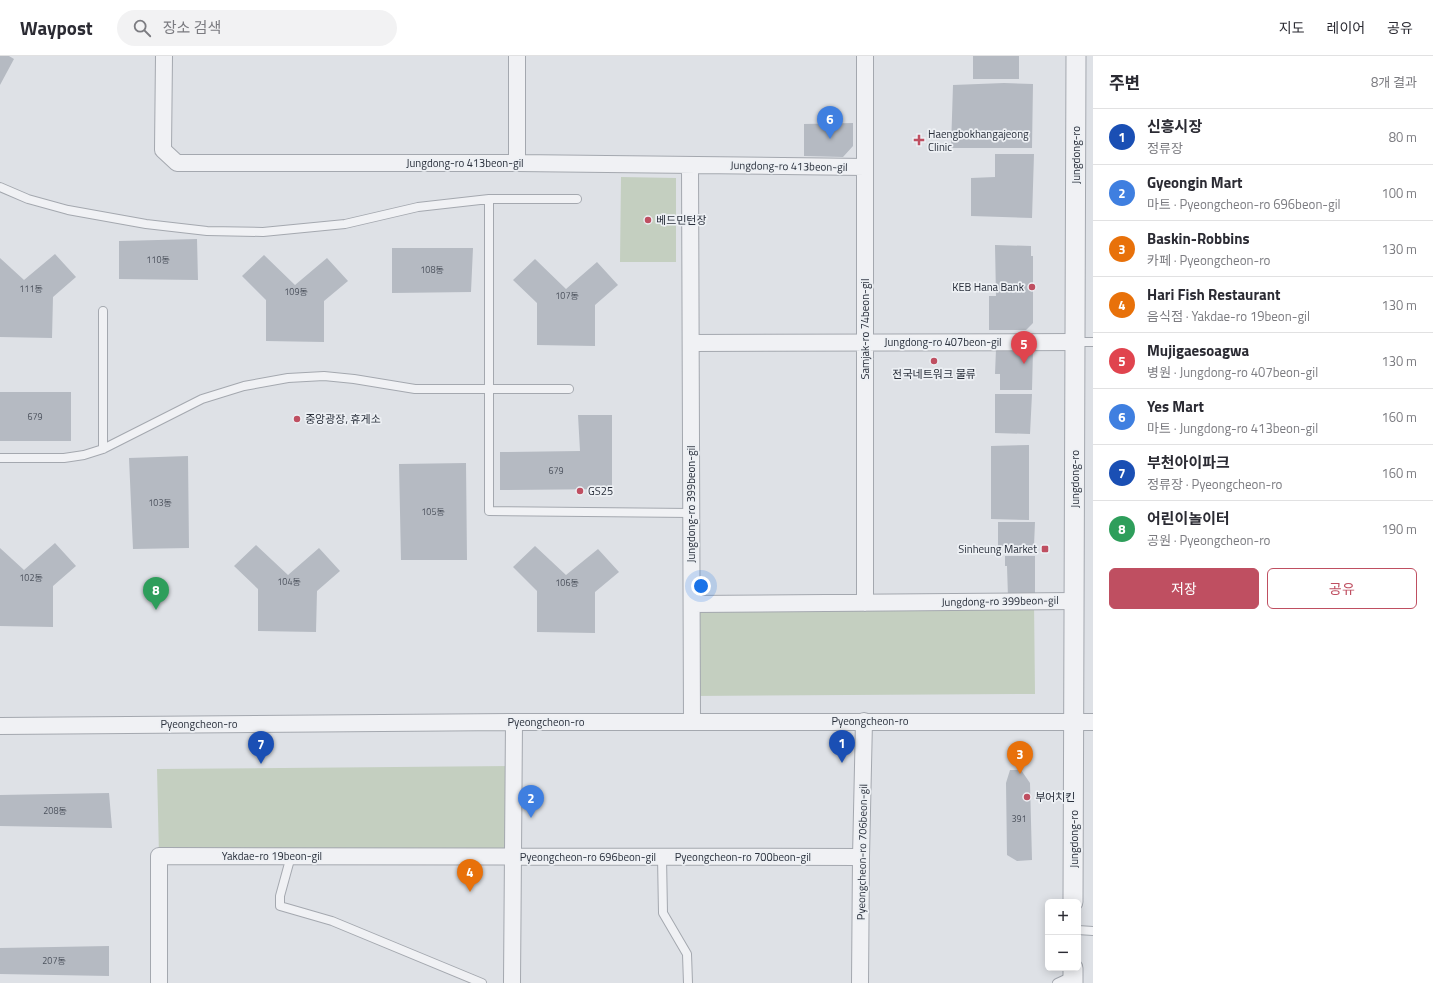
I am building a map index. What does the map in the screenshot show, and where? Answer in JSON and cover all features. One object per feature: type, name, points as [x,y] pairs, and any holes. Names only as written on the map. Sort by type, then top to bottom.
[{"type":"street","name":"Jungdong-ro 413beon-gil","points":[[164,56],[163,150],[177,163],[517,163],[865,167]]},
{"type":"street","points":[[517,56],[517,163]]},
{"type":"street","name":"Samjak-ro 74beon-gil","points":[[865,56],[865,603]]},
{"type":"street","name":"Jungdong-ro","points":[[1073,899],[1084,722],[1075,601],[1084,342],[1076,56]]},
{"type":"street","name":"Jungdong-ro 399beon-gil","points":[[690,165],[692,604],[1075,601]]},
{"type":"street","name":"Jungdong-ro 407beon-gil","points":[[690,343],[1084,342]]},
{"type":"street","points":[[692,604],[692,722]]},
{"type":"street","name":"Pyeongcheon-ro 706beon-gil","points":[[860,983],[864,721]]},
{"type":"street","name":"Pyeongcheon-ro","points":[[0,726],[514,722],[1084,722]]},
{"type":"street","name":"Pyeongcheon-ro 696beon-gil","points":[[512,983],[514,722]]},
{"type":"street","name":"Yakdae-ro 19beon-gil","points":[[159,983],[159,856],[513,857]]},
{"type":"street","name":"Pyeongcheon-ro 696beon-gil","points":[[513,857],[662,857]]},
{"type":"street","name":"Pyeongcheon-ro 700beon-gil","points":[[662,857],[861,857]]},
{"type":"lane","points":[[0,187],[28,199],[68,210],[146,224],[207,231],[263,232],[345,224],[418,207],[489,199],[577,199]]},
{"type":"lane","points":[[489,199],[489,511],[691,512]]},
{"type":"lane","points":[[103,311],[103,449]]},
{"type":"lane","points":[[0,458],[64,458],[84,455],[103,449],[202,399],[244,386],[288,378],[324,376],[354,379],[415,390],[569,389]]},
{"type":"lane","points":[[291,856],[280,896],[280,906],[332,921],[482,983]]},
{"type":"lane","name":"Pyeongcheon-ro 700beon-gil","points":[[662,857],[663,913],[687,954],[688,983]]},
{"type":"lane","points":[[1081,930],[1093,931]]},
{"type":"green space","name":"베드민턴장","points":[[621,177],[676,178],[676,262],[620,262]]},
{"type":"green space","points":[[1034,601],[1035,694],[692,696],[692,604]]},
{"type":"green space","points":[[514,766],[513,857],[159,856],[157,769]]},
{"type":"building","points":[[0,56],[9,56],[14,59],[0,85]]},
{"type":"building","points":[[973,56],[1019,56],[1019,79],[973,79]]},
{"type":"building","points":[[1004,83],[1033,84],[1032,148],[951,148],[953,85]]},
{"type":"building","points":[[853,123],[853,146],[843,157],[804,156],[804,124]]},
{"type":"building","points":[[995,154],[1034,154],[1032,218],[971,216],[971,178],[995,177]]},
{"type":"building","points":[[197,239],[198,280],[119,279],[119,241]]},
{"type":"building","points":[[995,245],[1031,246],[1031,256],[1033,256],[1033,323],[1026,330],[989,330],[989,296],[996,296]]},
{"type":"building","points":[[392,248],[473,248],[471,292],[392,293]]},
{"type":"building","points":[[55,254],[76,277],[53,297],[52,338],[0,337],[0,258],[24,280]]},
{"type":"building","points":[[264,255],[295,285],[327,258],[348,281],[324,301],[324,342],[266,341],[266,300],[242,276]]},
{"type":"building","points":[[535,259],[566,289],[597,262],[618,285],[595,305],[595,346],[537,345],[537,303],[513,280]]},
{"type":"building","points":[[996,349],[1033,350],[1032,390],[1000,390],[1000,374],[995,374]]},
{"type":"building","points":[[0,392],[71,392],[71,441],[0,441]]},
{"type":"building","points":[[995,394],[1032,394],[1030,434],[995,433]]},
{"type":"building","points":[[578,415],[612,415],[612,489],[500,490],[500,452],[580,451]]},
{"type":"building","points":[[1029,445],[1029,520],[991,519],[991,446]]},
{"type":"building","points":[[188,456],[189,548],[133,549],[129,458]]},
{"type":"building","points":[[466,463],[467,560],[401,560],[399,464]]},
{"type":"building","points":[[998,522],[1035,522],[1034,546],[998,546]]},
{"type":"building","points":[[55,543],[76,566],[53,586],[53,627],[0,626],[0,548],[24,570]]},
{"type":"building","points":[[256,545],[288,575],[319,548],[340,571],[317,591],[316,632],[258,631],[258,589],[234,566]]},
{"type":"building","points":[[535,546],[566,575],[598,549],[619,572],[595,592],[595,633],[537,632],[537,591],[513,567]]},
{"type":"building","points":[[1005,556],[1035,556],[1035,597],[1008,597],[1007,566],[1005,566]]},
{"type":"building","points":[[1010,770],[1021,770],[1030,783],[1032,860],[1017,861],[1007,855],[1006,783]]},
{"type":"building","points":[[109,793],[112,828],[0,826],[0,795]]},
{"type":"building","points":[[109,946],[109,976],[0,974],[0,948]]},
{"type":"place","name":"Yes Mart","points":[[830,139]]},
{"type":"place","name":"Haengbokhangajeong Clinic","points":[[919,140]]},
{"type":"place","name":"베드민턴장","points":[[648,220]]},
{"type":"place","name":"KEB Hana Bank","points":[[1032,287]]},
{"type":"place","name":"전국네트워크 물류","points":[[934,361]]},
{"type":"place","name":"Mujigaesoagwa","points":[[1024,364]]},
{"type":"place","name":"중앙광장, 휴게소","points":[[297,419]]},
{"type":"place","name":"GS25","points":[[580,491]]},
{"type":"place","name":"Sinheung Market","points":[[1045,549]]},
{"type":"place","name":"어린이놀이터","points":[[156,610]]},
{"type":"place","name":"신흥시장","points":[[842,763]]},
{"type":"place","name":"부천아이파크","points":[[261,764]]},
{"type":"place","name":"Baskin-Robbins","points":[[1020,774]]},
{"type":"place","name":"부어치킨","points":[[1027,797]]},
{"type":"place","name":"Gyeongin Mart","points":[[531,818]]},
{"type":"place","name":"Hari Fish Restaurant","points":[[470,892]]}]
